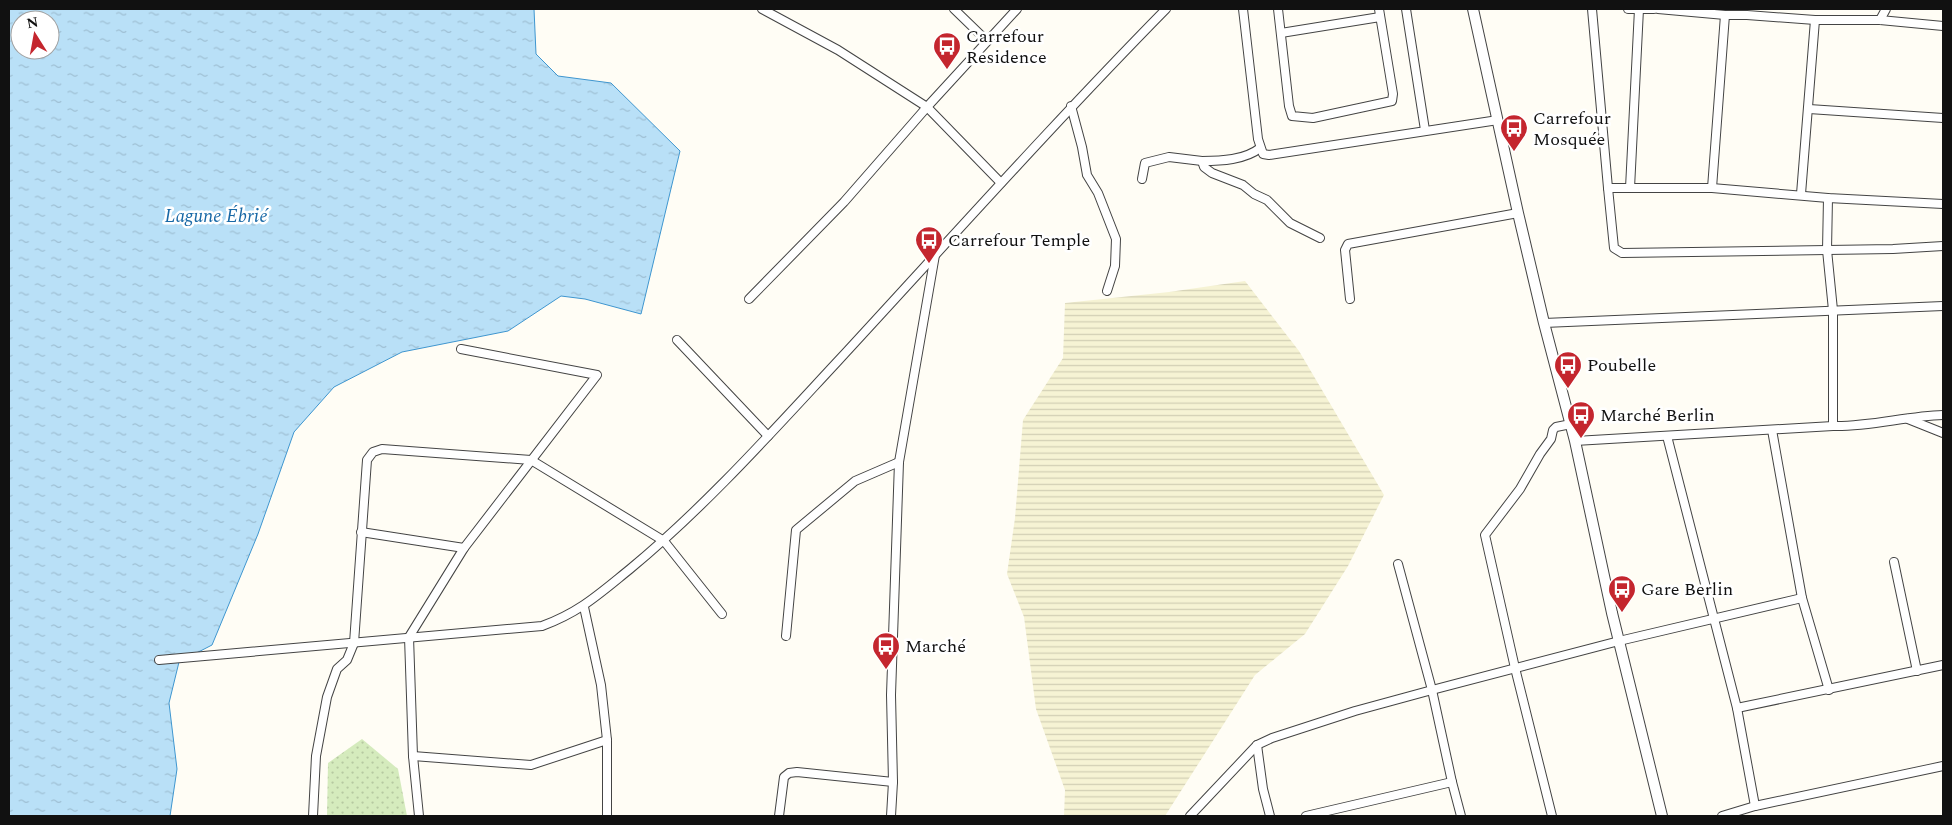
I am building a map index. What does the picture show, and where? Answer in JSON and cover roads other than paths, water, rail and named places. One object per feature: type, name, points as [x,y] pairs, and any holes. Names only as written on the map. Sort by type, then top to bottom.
[{"type":"street","points":[[762,9],[838,50],[927,107],[1001,183]]},
{"type":"street","points":[[954,9],[987,41]]},
{"type":"street","points":[[749,299],[844,202],[927,107],[1017,9]]},
{"type":"street","points":[[160,660],[542,626],[561,619],[584,606],[664,541],[768,436],[1071,106],[1166,9]]},
{"type":"street","points":[[1244,9],[1260,148],[1263,154],[1498,120]]},
{"type":"street","points":[[1278,9],[1288,106],[1292,116],[1313,118],[1392,101],[1393,94],[1379,9]]},
{"type":"street","points":[[1406,9],[1425,130]]},
{"type":"street","points":[[1473,9],[1518,213],[1544,323],[1571,424],[1619,642],[1662,816]]},
{"type":"street","points":[[1592,9],[1614,248],[1622,253],[1943,246]]},
{"type":"street","points":[[1628,9],[1654,9]]},
{"type":"street","points":[[1630,188],[1639,9]]},
{"type":"street","points":[[1658,9],[1725,15],[1748,12],[1815,20],[1880,20],[1943,26]]},
{"type":"street","points":[[1880,20],[1886,9]]},
{"type":"street","points":[[1712,188],[1725,15]]},
{"type":"street","points":[[1281,33],[1380,17]]},
{"type":"street","points":[[1802,194],[1815,20]]},
{"type":"street","points":[[1071,106],[1087,175],[1098,193],[1116,239],[1115,266],[1107,291]]},
{"type":"street","points":[[1809,109],[1943,118]]},
{"type":"street","points":[[1142,179],[1145,163],[1169,157],[1202,161],[1238,157],[1253,154],[1260,148]]},
{"type":"street","points":[[1202,161],[1204,167],[1212,173],[1243,185],[1254,194],[1267,200],[1290,223],[1320,238]]},
{"type":"street","points":[[1608,188],[1712,188],[1802,194],[1828,198],[1943,204]]},
{"type":"street","points":[[1828,198],[1827,250],[1833,310],[1833,426]]},
{"type":"street","points":[[1350,299],[1345,250],[1348,244],[1518,213]]},
{"type":"street","points":[[891,816],[893,782],[891,695],[899,462],[935,255]]},
{"type":"street","points":[[1544,323],[1943,306]]},
{"type":"street","points":[[677,340],[768,436]]},
{"type":"street","points":[[420,816],[412,756],[409,638],[464,548],[597,375],[461,349]]},
{"type":"street","points":[[1575,441],[1833,426],[1854,427],[1904,418],[1943,415]]},
{"type":"street","points":[[1904,418],[1943,433]]},
{"type":"street","points":[[1552,816],[1515,668],[1485,535],[1520,489],[1550,440],[1553,430],[1556,427],[1571,424]]},
{"type":"street","points":[[1772,430],[1802,598],[1829,690]]},
{"type":"street","points":[[1667,436],[1737,708],[1755,806]]},
{"type":"street","points":[[313,816],[316,756],[327,697],[337,669],[347,660],[354,643],[367,460],[373,452],[382,449],[531,460],[664,541],[722,614]]},
{"type":"street","points":[[786,636],[796,530],[855,481],[899,462]]},
{"type":"street","points":[[361,532],[464,548]]},
{"type":"street","points":[[1894,562],[1918,671]]},
{"type":"street","points":[[1398,564],[1432,690],[1461,816]]},
{"type":"street","points":[[1190,816],[1257,745],[1272,738],[1355,711],[1515,668],[1802,598]]},
{"type":"street","points":[[584,606],[602,685],[607,740],[607,816]]},
{"type":"street","points":[[1737,708],[1943,665]]},
{"type":"street","points":[[412,756],[531,765],[607,740]]},
{"type":"street","points":[[1257,745],[1265,798],[1270,816]]},
{"type":"street","points":[[1722,816],[1755,806],[1943,766]]},
{"type":"street","points":[[779,816],[784,777],[789,773],[797,772],[893,782]]},
{"type":"street","points":[[1306,816],[1452,782]]},
{"type":"water","name":"Lagune Ébrié","points":[[9,9],[534,9],[536,54],[558,76],[611,83],[680,151],[641,314],[585,299],[561,296],[508,331],[402,352],[334,387],[294,432],[258,534],[212,645],[179,662],[169,703],[177,769],[170,816],[9,816]]},
{"type":"place","name":"Carrefour Residence","points":[[947,70]]},
{"type":"place","name":"Carrefour Mosquée","points":[[1514,152]]},
{"type":"place","name":"Carrefour Temple","points":[[929,264]]},
{"type":"place","name":"Poubelle","points":[[1568,389]]},
{"type":"place","name":"Marché Berlin","points":[[1581,439]]},
{"type":"place","name":"Gare Berlin","points":[[1622,613]]},
{"type":"place","name":"Marché","points":[[886,670]]}]
